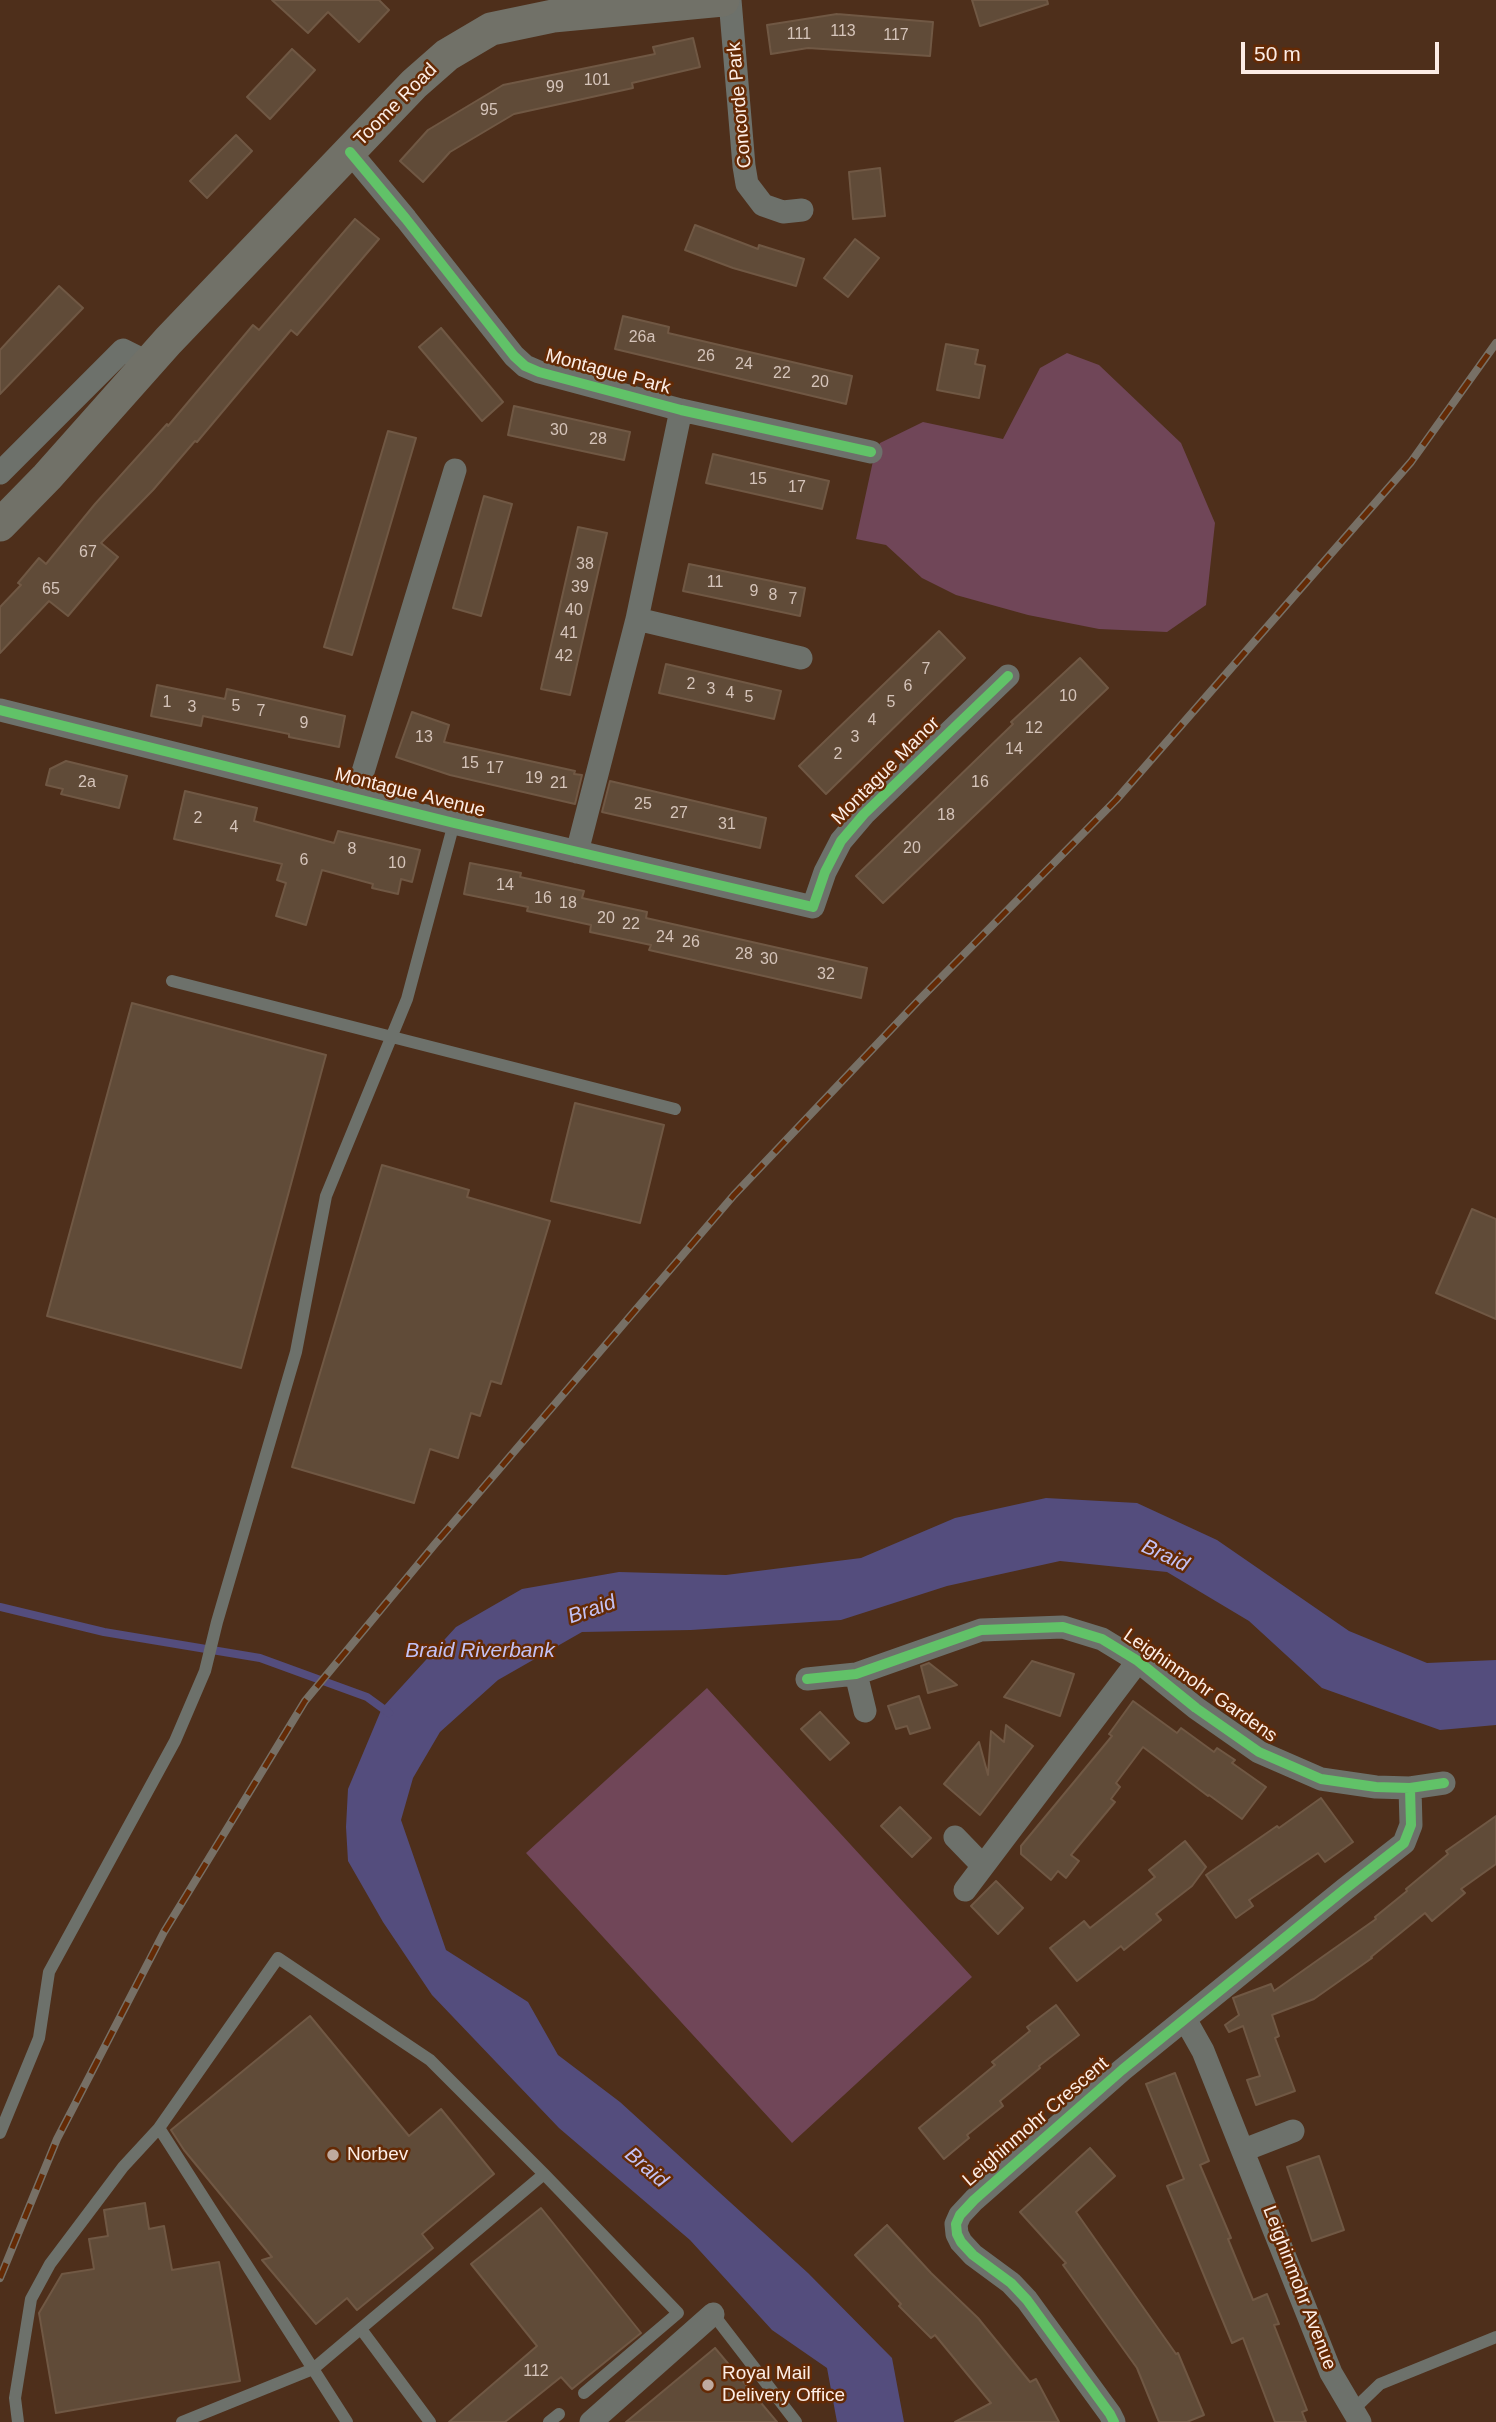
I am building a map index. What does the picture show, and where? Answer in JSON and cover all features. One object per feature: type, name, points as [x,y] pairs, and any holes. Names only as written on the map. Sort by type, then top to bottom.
[{"type":"main road","name":"Toome Road","points":[[0,525],[149,363],[414,84],[447,55],[491,29],[552,8],[723,0]]},
{"type":"street","name":"Concorde Park","points":[[730,0],[747,184],[763,205],[783,212],[802,210]]},
{"type":"street","name":"Montague Park","points":[[350,152],[514,356],[525,366],[681,410],[871,452]]},
{"type":"street","points":[[0,473],[122,350],[149,363]]},
{"type":"street","name":"Montague Park","points":[[577,852],[637,619],[681,410]]},
{"type":"street","points":[[355,798],[455,470]]},
{"type":"street","points":[[637,619],[801,657]]},
{"type":"street","name":"Montague Manor","points":[[813,907],[825,872],[841,842],[864,814],[1008,676]]},
{"type":"street","name":"Montague Avenue","points":[[0,710],[454,823],[813,907]]},
{"type":"street","name":"Leighinmohr Gardens","points":[[807,1679],[856,1674],[981,1630],[1063,1627],[1102,1639],[1138,1661],[1196,1708],[1259,1752],[1321,1779],[1376,1787],[1410,1788],[1444,1783]]},
{"type":"street","name":"Leighinmohr Gardens","points":[[965,1890],[1138,1661]]},
{"type":"street","points":[[856,1674],[864,1710]]},
{"type":"street","name":"Leighinmohr Crescent","points":[[1114,2422],[1027,2300],[1011,2283],[967,2249],[957,2234],[956,2224],[960,2215],[1122,2070],[1404,1843],[1411,1825],[1410,1788]]},
{"type":"street","points":[[955,1837],[983,1866]]},
{"type":"street","name":"Leighinmohr Avenue","points":[[1185,2019],[1203,2050],[1331,2373],[1357,2416]]},
{"type":"street","points":[[1244,2150],[1293,2131]]},
{"type":"street","points":[[590,2422],[713,2314]]},
{"type":"lane","points":[[0,2133],[39,2038],[49,1972],[175,1741],[205,1671],[296,1352],[326,1195],[407,999],[454,823]]},
{"type":"lane","points":[[172,981],[675,1109]]},
{"type":"lane","points":[[18,2422],[15,2398],[32,2299],[50,2264],[123,2167],[159,2128],[278,1958],[430,2060],[678,2313],[584,2393]]},
{"type":"lane","points":[[159,2128],[347,2422]]},
{"type":"lane","points":[[181,2422],[313,2369],[544,2174]]},
{"type":"lane","points":[[713,2314],[796,2422]]},
{"type":"lane","points":[[361,2329],[430,2422]]},
{"type":"lane","points":[[1357,2416],[1380,2384],[1496,2337]]},
{"type":"shaded area","points":[[1067,353],[1099,365],[1181,443],[1215,523],[1206,605],[1167,632],[1099,629],[1028,615],[956,595],[922,578],[886,545],[856,539],[873,461],[880,443],[923,422],[1003,439],[1040,368]]},
{"type":"shaded area","points":[[707,1688],[972,1977],[792,2143],[526,1853]]},
{"type":"water","name":"Braid Riverbank","points":[[1046,1498],[1137,1503],[1217,1540],[1349,1631],[1427,1663],[1496,1660],[1496,1725],[1440,1730],[1322,1688],[1249,1621],[1167,1572],[1060,1561],[947,1586],[841,1620],[691,1630],[582,1632],[498,1680],[440,1732],[413,1778],[401,1820],[446,1950],[528,2002],[558,2055],[620,2102],[808,2273],[892,2358],[904,2422],[837,2422],[827,2368],[772,2330],[690,2240],[559,2128],[432,1995],[383,1922],[348,1861],[348,1789],[382,1708],[456,1627],[522,1589],[619,1572],[726,1575],[861,1558],[955,1518]]},
{"type":"building","points":[[272,0],[379,0],[389,10],[359,42],[328,12],[308,33]]},
{"type":"building","points":[[972,0],[1047,0],[1048,4],[980,26]]},
{"type":"building","points":[[837,14],[933,22],[930,56],[808,48],[771,54],[767,25]]},
{"type":"building","points":[[693,38],[700,67],[632,83],[633,88],[514,114],[450,152],[423,182],[400,161],[428,130],[503,85],[655,54],[653,47]]},
{"type":"building","points":[[292,49],[315,70],[270,119],[247,97]]},
{"type":"building","points":[[236,135],[252,151],[207,198],[190,181]]},
{"type":"building","points":[[880,168],[885,216],[853,219],[849,172]]},
{"type":"building","points":[[355,219],[379,239],[297,335],[291,330],[197,442],[195,441],[153,490],[101,543],[118,557],[68,616],[49,601],[0,653],[0,607],[21,585],[18,583],[39,558],[46,564],[95,504],[167,424],[168,426],[253,325],[259,330]]},
{"type":"building","points":[[695,225],[758,249],[759,245],[804,259],[796,286],[733,268],[685,250]]},
{"type":"building","points":[[855,239],[879,258],[848,297],[824,278]]},
{"type":"building","points":[[59,286],[83,308],[0,394],[0,350]]},
{"type":"building","points":[[623,316],[669,327],[668,333],[852,376],[846,404],[615,349]]},
{"type":"building","points":[[441,328],[503,402],[482,421],[419,347]]},
{"type":"building","points":[[946,344],[978,350],[975,364],[985,366],[979,398],[937,390]]},
{"type":"building","points":[[514,406],[630,432],[624,460],[508,435]]},
{"type":"building","points":[[388,431],[416,438],[352,655],[324,647]]},
{"type":"building","points":[[713,454],[829,481],[822,509],[706,483]]},
{"type":"building","points":[[484,496],[512,504],[481,616],[453,608]]},
{"type":"building","points":[[578,527],[607,533],[570,695],[541,689]]},
{"type":"building","points":[[689,564],[805,588],[800,616],[683,591]]},
{"type":"building","points":[[939,631],[965,658],[826,794],[799,766]]},
{"type":"building","points":[[1080,658],[1108,688],[883,903],[856,876],[1013,724],[1011,722]]},
{"type":"building","points":[[666,664],[781,691],[774,719],[659,693]]},
{"type":"building","points":[[157,685],[225,699],[227,689],[345,716],[339,747],[203,716],[201,726],[151,716]]},
{"type":"building","points":[[412,712],[449,725],[444,742],[575,771],[574,774],[582,775],[575,804],[450,775],[396,757]]},
{"type":"building","points":[[66,761],[127,776],[119,808],[61,794],[63,789],[46,785],[50,769]]},
{"type":"building","points":[[610,781],[766,818],[760,848],[602,812]]},
{"type":"building","points":[[185,791],[257,808],[254,821],[334,843],[338,831],[420,850],[412,882],[401,879],[398,894],[372,888],[373,884],[322,870],[306,925],[276,916],[286,883],[277,880],[282,864],[174,839]]},
{"type":"building","points":[[470,863],[521,873],[520,877],[584,891],[582,898],[647,912],[646,918],[867,968],[861,998],[649,950],[651,945],[590,932],[591,925],[527,911],[528,907],[464,894]]},
{"type":"building","points":[[132,1003],[326,1055],[241,1368],[47,1316]]},
{"type":"building","points":[[575,1103],[664,1125],[640,1223],[551,1201]]},
{"type":"building","points":[[382,1165],[469,1190],[467,1197],[550,1221],[501,1384],[491,1381],[480,1416],[471,1413],[458,1458],[430,1449],[414,1503],[292,1467]]},
{"type":"building","points":[[1472,1209],[1496,1219],[1496,1319],[1436,1293]]},
{"type":"building","points":[[1032,1661],[1074,1674],[1060,1716],[1004,1697]]},
{"type":"building","points":[[929,1663],[957,1685],[928,1693],[921,1666]]},
{"type":"building","points":[[919,1696],[930,1728],[910,1734],[907,1726],[896,1729],[888,1706]]},
{"type":"building","points":[[1133,1701],[1177,1733],[1181,1728],[1214,1752],[1217,1748],[1235,1760],[1232,1763],[1266,1787],[1242,1819],[1143,1747],[1116,1783],[1120,1787],[1111,1799],[1115,1802],[1071,1855],[1079,1861],[1066,1878],[1058,1871],[1051,1880],[1021,1854],[1021,1846],[1112,1736],[1109,1734]]},
{"type":"building","points":[[820,1712],[849,1743],[830,1760],[801,1729]]},
{"type":"building","points":[[1006,1725],[1033,1746],[980,1815],[944,1784],[979,1742],[988,1775],[991,1731],[1004,1742]]},
{"type":"building","points":[[1321,1798],[1353,1842],[1325,1862],[1318,1853],[1249,1900],[1253,1906],[1236,1918],[1206,1875]]},
{"type":"building","points":[[900,1807],[931,1838],[912,1857],[881,1826]]},
{"type":"building","points":[[1496,1816],[1496,1864],[1461,1889],[1465,1893],[1432,1921],[1425,1913],[1372,1958],[1314,1999],[1272,2015],[1279,2036],[1275,2038],[1295,2091],[1256,2105],[1247,2080],[1260,2076],[1243,2026],[1229,2032],[1225,2025],[1239,2015],[1233,1998],[1271,1984],[1274,1991],[1376,1919],[1375,1917],[1407,1891],[1406,1889],[1448,1854],[1446,1851]]},
{"type":"building","points":[[1185,1841],[1206,1867],[1192,1886],[1156,1914],[1161,1920],[1124,1950],[1121,1946],[1077,1981],[1050,1948],[1084,1921],[1090,1928],[1155,1877],[1149,1870]]},
{"type":"building","points":[[996,1881],[1023,1908],[998,1934],[971,1906]]},
{"type":"building","points":[[1056,2005],[1079,2035],[1000,2101],[1003,2106],[967,2135],[969,2138],[944,2159],[919,2128],[995,2065],[992,2062],[1030,2031],[1027,2027]]},
{"type":"building","name":"Norbev","points":[[310,2016],[409,2136],[441,2109],[494,2174],[422,2234],[433,2248],[357,2310],[347,2298],[316,2324],[262,2260],[272,2257],[184,2150],[171,2130]]},
{"type":"building","points":[[1175,2073],[1209,2161],[1200,2165],[1231,2238],[1228,2239],[1253,2300],[1267,2294],[1279,2324],[1274,2325],[1307,2410],[1302,2412],[1306,2422],[1275,2422],[1243,2338],[1232,2343],[1167,2186],[1184,2179],[1146,2084]]},
{"type":"building","points":[[1090,2148],[1115,2176],[1076,2212],[1176,2354],[1178,2353],[1204,2415],[1187,2422],[1159,2422],[1137,2368],[1063,2265],[1066,2263],[1020,2212]]},
{"type":"building","points":[[1319,2156],[1344,2230],[1312,2241],[1287,2167]]},
{"type":"building","points":[[145,2203],[149,2229],[164,2226],[172,2270],[219,2262],[240,2381],[56,2413],[39,2313],[62,2274],[94,2269],[89,2239],[108,2236],[104,2210]]},
{"type":"building","points":[[541,2208],[641,2333],[572,2389],[561,2377],[505,2422],[449,2422],[537,2346],[471,2264]]},
{"type":"building","points":[[887,2225],[931,2273],[978,2318],[1030,2382],[1036,2379],[1059,2422],[955,2422],[991,2403],[935,2335],[931,2338],[899,2306],[901,2304],[855,2255]]},
{"type":"building","name":"Royal Mail Delivery Office","points":[[715,2348],[777,2422],[626,2422]]},
{"type":"waterway","points":[[0,1607],[104,1632],[260,1658],[367,1697],[389,1713]]},
{"type":"railway","points":[[0,2278],[57,2139],[164,1932],[305,1701],[435,1544],[734,1195],[918,1001],[1116,800],[1411,462],[1496,343]]},
{"type":"cycle path","points":[[350,152],[514,356],[525,366],[681,410],[871,452]]},
{"type":"cycle path","points":[[0,710],[454,823],[813,907],[825,872],[841,841],[864,814],[1008,676]]},
{"type":"cycle path","points":[[807,1679],[856,1674],[981,1630],[1063,1627],[1102,1639],[1138,1661],[1196,1708],[1259,1752],[1321,1779],[1376,1787],[1410,1788],[1444,1783]]},
{"type":"cycle path","points":[[1114,2422],[1027,2300],[1011,2283],[973,2255],[961,2242],[956,2224],[960,2215],[1122,2070],[1404,1843],[1411,1825],[1410,1788]]},
{"type":"place","name":"Norbev","points":[[333,2155]]},
{"type":"place","name":"Royal Mail Delivery Office","points":[[708,2385]]},
{"type":"water label","name":"Braid","points":[[1165,1556]]},
{"type":"water label","name":"Braid","points":[[592,1610]]},
{"type":"water label","name":"Braid","points":[[646,2168]]}]
